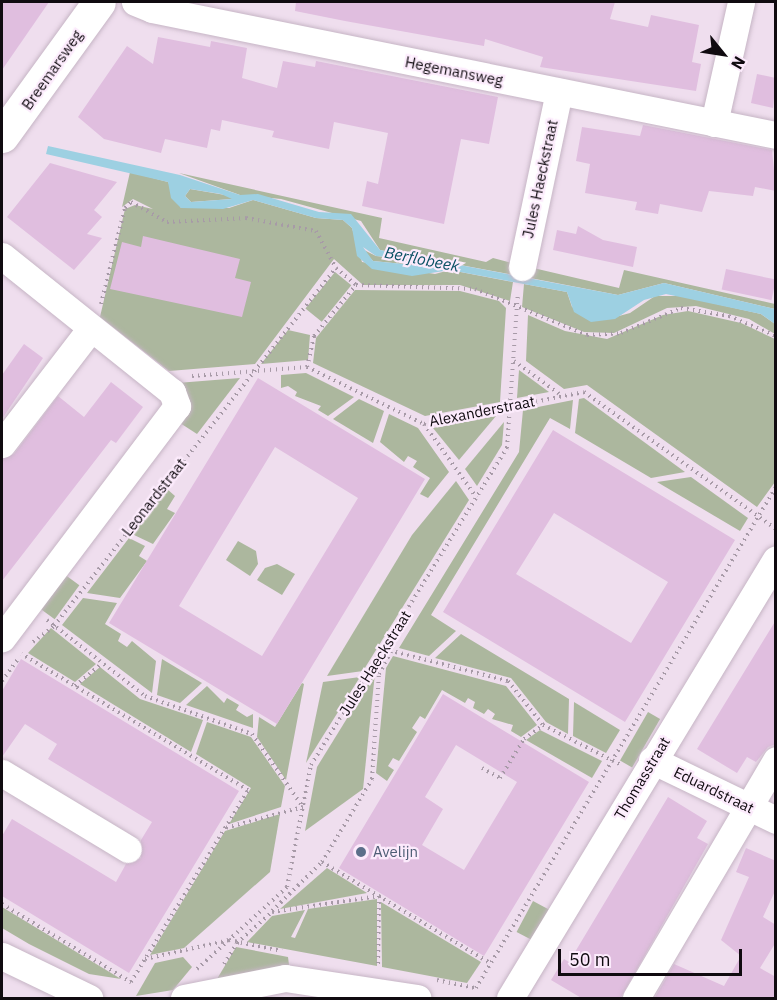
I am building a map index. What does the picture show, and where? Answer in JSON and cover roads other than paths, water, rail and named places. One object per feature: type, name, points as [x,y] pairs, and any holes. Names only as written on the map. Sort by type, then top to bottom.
[{"type":"main road","name":"Breemarsweg","points":[[2,136],[99,2]]},
{"type":"street","name":"Hegemansweg","points":[[135,2],[152,9],[776,135]]},
{"type":"street","points":[[714,123],[741,2]]},
{"type":"street","name":"Jules Haeckstraat","points":[[522,267],[559,92]]},
{"type":"street","points":[[2,256],[172,392],[177,406],[28,605],[12,646]]},
{"type":"street","points":[[2,444],[93,330]]},
{"type":"street","name":"Thomasstraat","points":[[510,999],[647,768],[776,559]]},
{"type":"street","points":[[636,999],[776,760]]},
{"type":"street","name":"Eduardstraat","points":[[647,768],[747,806],[776,820]]},
{"type":"street","points":[[2,773],[128,849]]},
{"type":"street","points":[[2,956],[89,999]]},
{"type":"street","points":[[188,991],[285,978],[382,977],[425,989]]},
{"type":"water","name":"Berflobeek","points":[[48,146],[180,175],[240,195],[258,194],[319,212],[351,214],[380,250],[618,295],[664,283],[775,309],[775,324],[761,314],[666,294],[644,300],[615,319],[591,322],[574,312],[567,292],[450,270],[412,276],[372,269],[357,256],[352,228],[343,220],[316,218],[253,200],[223,209],[181,208],[171,198],[168,182],[46,154]],"holes":[[[190,189],[221,194],[232,199],[191,202],[185,196]],[[363,247],[376,256],[407,259],[423,266],[373,261]]]},
{"type":"place","name":"Avelijn","points":[[361,852]]}]
